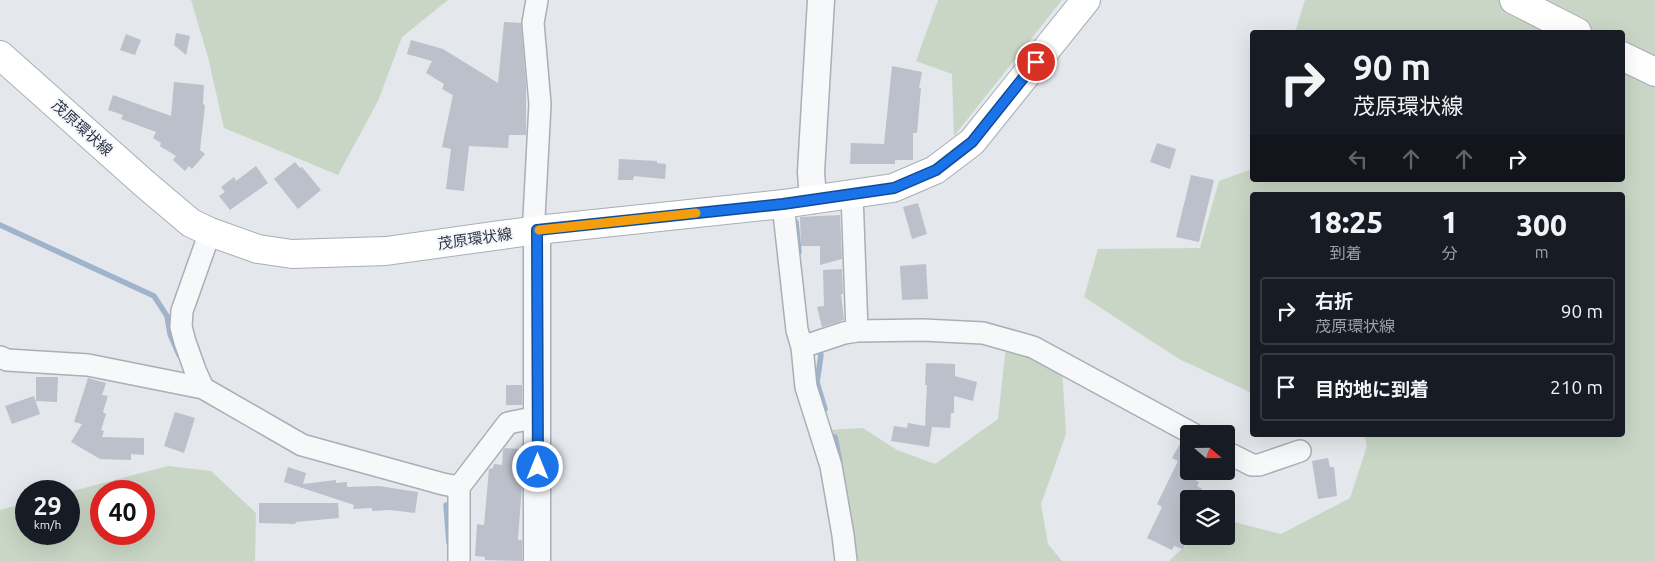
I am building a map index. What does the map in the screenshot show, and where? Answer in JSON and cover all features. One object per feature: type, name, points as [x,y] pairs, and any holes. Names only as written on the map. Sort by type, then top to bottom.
[{"type":"main road","name":"茂原環状線","points":[[0,54],[191,223],[210,232],[258,249],[292,254],[386,251],[537,230],[783,204],[894,188],[936,170],[972,142],[1086,0]]},
{"type":"main road","points":[[1514,0],[1573,30]]},
{"type":"main road","points":[[1625,57],[1655,72]]},
{"type":"street","points":[[537,0],[533,23],[540,104],[534,217],[537,230],[538,561]]},
{"type":"street","points":[[813,200],[811,172],[821,0]]},
{"type":"street","points":[[852,194],[857,331]]},
{"type":"street","points":[[783,204],[797,330],[802,347],[806,387],[830,466],[846,561]]},
{"type":"street","points":[[203,388],[181,328],[182,311],[210,232]]},
{"type":"street","points":[[802,347],[844,333],[857,331],[922,330],[983,333],[1032,347],[1180,427]]},
{"type":"street","points":[[0,357],[7,360],[88,365],[203,388],[302,446],[459,487]]},
{"type":"street","points":[[459,561],[459,487],[508,423],[538,417]]},
{"type":"street","points":[[1235,456],[1252,465],[1259,465],[1300,451]]},
{"type":"green space","points":[[191,0],[448,0],[402,37],[378,101],[338,175],[224,128],[208,57]]},
{"type":"green space","points":[[938,0],[1062,0],[954,136],[952,74],[916,61]]},
{"type":"green space","points":[[1305,0],[1655,0],[1655,561],[1169,561],[1186,545],[1235,545],[1235,522],[1281,534],[1350,498],[1367,446],[1365,437],[1625,437],[1625,192],[1250,192],[1250,392],[1179,359],[1084,297],[1098,249],[1200,248],[1219,181],[1250,170],[1250,182],[1625,182],[1625,30],[1296,30]]},
{"type":"green space","points":[[1006,346],[1062,368],[1066,434],[1041,504],[1048,544],[1062,561],[849,561],[828,430],[863,428],[897,450],[935,464],[998,419]]},
{"type":"green space","points":[[168,466],[211,471],[256,513],[255,561],[0,561],[0,510],[15,506],[15,545],[80,545],[80,489],[90,486],[90,545],[155,545],[155,480],[115,480]]},
{"type":"building","points":[[504,22],[521,23],[526,84],[526,135],[509,135],[508,148],[469,146],[464,191],[446,189],[451,149],[442,147],[453,95],[442,89],[444,84],[426,73],[432,61],[407,54],[411,40],[443,49],[498,83]]},
{"type":"building","points":[[176,33],[190,36],[186,55],[174,45]]},
{"type":"building","points":[[126,34],[141,40],[135,55],[120,50]]},
{"type":"building","points":[[892,66],[922,72],[919,88],[921,88],[917,133],[913,133],[913,160],[895,160],[895,164],[850,164],[851,143],[884,144]]},
{"type":"building","points":[[174,82],[204,85],[203,104],[205,105],[200,150],[205,154],[192,169],[189,166],[185,171],[173,160],[176,156],[160,146],[161,143],[153,138],[156,132],[121,119],[123,115],[108,110],[113,95],[171,116]]},
{"type":"building","points":[[1157,143],[1176,149],[1170,169],[1150,162]]},
{"type":"building","points":[[619,159],[657,161],[657,163],[666,164],[665,179],[634,176],[633,180],[618,180]]},
{"type":"building","points":[[295,162],[300,168],[302,167],[321,190],[298,209],[274,179]]},
{"type":"building","points":[[256,166],[268,183],[230,210],[219,196],[225,192],[221,187],[234,177],[236,181]]},
{"type":"building","points":[[1191,175],[1214,180],[1199,242],[1176,237]]},
{"type":"building","points":[[918,203],[927,234],[912,239],[903,207]]},
{"type":"building","points":[[840,215],[842,259],[820,265],[820,246],[801,246],[800,217]]},
{"type":"building","points":[[926,264],[928,299],[902,300],[900,266]]},
{"type":"building","points":[[842,269],[843,294],[841,294],[844,320],[822,327],[817,307],[824,306],[823,270]]},
{"type":"building","points":[[926,363],[955,364],[955,376],[977,382],[973,401],[954,396],[954,413],[951,413],[950,428],[932,427],[929,447],[891,441],[894,426],[907,428],[908,423],[925,426]]},
{"type":"building","points":[[36,377],[58,377],[57,402],[36,401]]},
{"type":"building","points":[[88,378],[106,383],[102,395],[108,396],[103,412],[106,414],[101,430],[104,431],[102,437],[144,438],[144,455],[131,454],[131,460],[100,459],[71,442],[82,424],[74,422]]},
{"type":"building","points":[[506,385],[522,385],[522,405],[506,405]]},
{"type":"building","points":[[34,396],[40,414],[12,424],[5,406]]},
{"type":"building","points":[[175,412],[195,418],[184,453],[164,446]]},
{"type":"building","points":[[1180,444],[1180,480],[1195,480],[1199,482],[1197,486],[1202,489],[1180,490],[1180,545],[1185,545],[1183,549],[1174,546],[1172,550],[1147,538],[1162,507],[1157,504],[1178,461],[1172,458]]},
{"type":"building","points":[[505,448],[522,449],[522,485],[518,540],[522,540],[522,561],[485,560],[485,557],[475,556],[477,524],[484,525],[489,469],[493,468],[494,464],[502,465],[503,450]]},
{"type":"building","points":[[1328,458],[1330,467],[1334,467],[1337,496],[1318,499],[1312,461]]},
{"type":"building","points":[[288,467],[306,473],[303,484],[336,480],[336,483],[347,482],[347,487],[379,486],[418,492],[415,513],[390,510],[372,511],[372,508],[353,509],[354,505],[284,482]]},
{"type":"building","points":[[259,503],[338,503],[339,518],[296,522],[295,524],[259,523]]},
{"type":"waterway","points":[[796,222],[799,252]]},
{"type":"waterway","points":[[0,225],[154,296],[167,316],[170,334],[179,355]]},
{"type":"waterway","points":[[821,355],[817,382],[825,409]]},
{"type":"waterway","points":[[835,437],[840,462]]},
{"type":"waterway","points":[[446,505],[449,543]]},
{"type":"slow traffic","points":[[539,230],[696,213]]},
{"type":"route","points":[[538,467],[537,230],[783,204],[894,188],[936,170],[972,142],[1036,62]]}]
